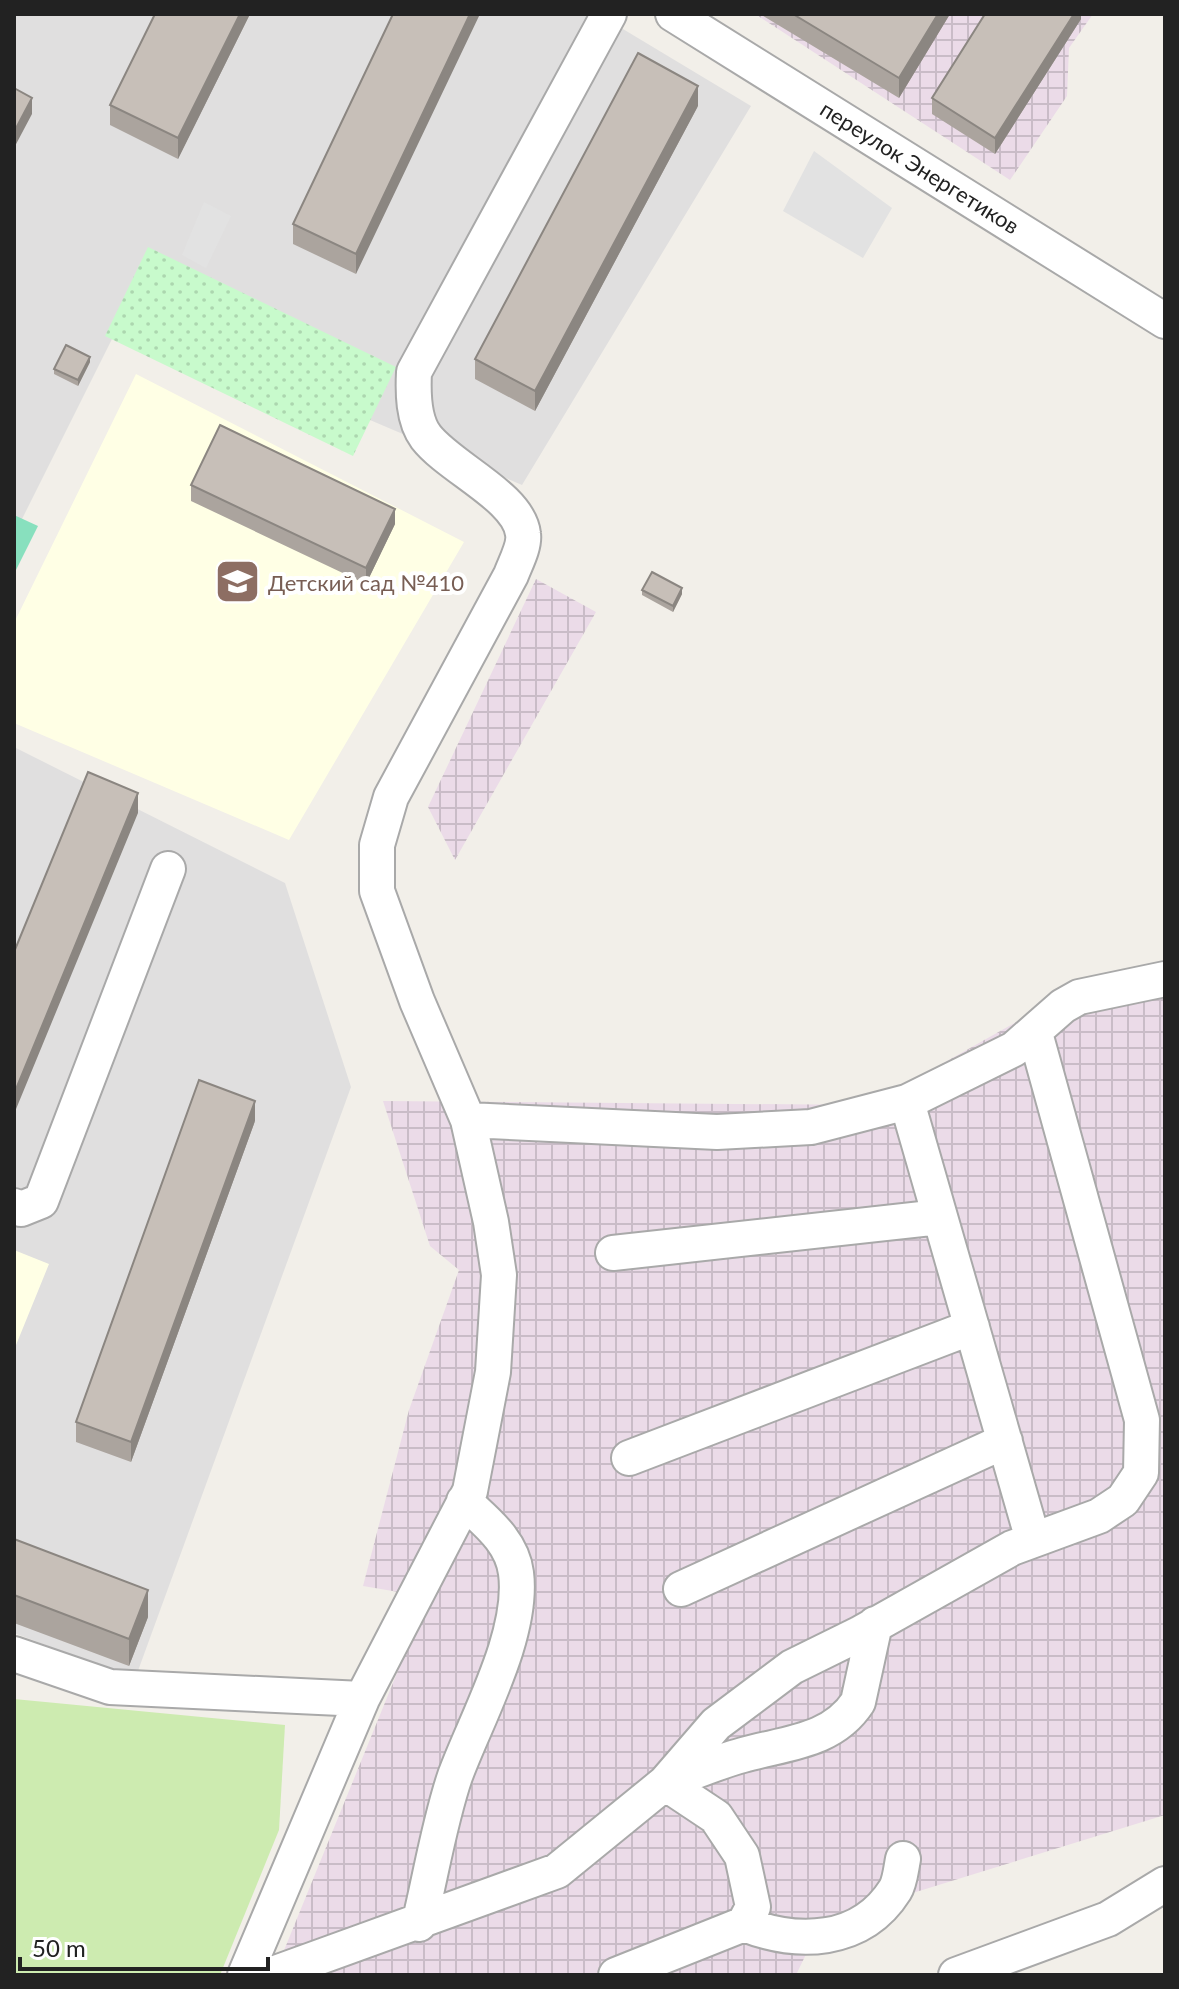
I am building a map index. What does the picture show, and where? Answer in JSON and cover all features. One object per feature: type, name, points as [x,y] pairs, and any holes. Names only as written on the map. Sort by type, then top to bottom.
[{"type":"street","points":[[245,1975],[362,1699],[470,1491],[493,1372],[499,1275],[491,1222],[468,1120],[417,1001],[377,891],[377,845],[391,797],[511,575],[524,536],[515,509],[474,480],[425,436],[413,400],[414,372],[609,14]]},
{"type":"street","name":"переулок Энергетиков","points":[[673,14],[1165,321]]},
{"type":"street","points":[[14,1206],[21,1209],[41,1201],[168,869]]},
{"type":"street","points":[[468,1120],[717,1132],[811,1127],[907,1102],[1014,1049],[1063,1006],[1079,997],[1165,979]]},
{"type":"street","points":[[270,1975],[419,1924],[557,1871],[665,1783],[728,1714],[792,1667],[1012,1548],[1099,1516],[1123,1500],[1141,1473],[1144,1446],[1142,1420],[1035,1033]]},
{"type":"street","points":[[907,1102],[1033,1540]]},
{"type":"street","points":[[613,1253],[940,1217]]},
{"type":"street","points":[[629,1458],[972,1327]]},
{"type":"street","points":[[681,1589],[1005,1441]]},
{"type":"street","points":[[419,1924],[455,1777],[488,1699],[514,1614],[516,1573],[504,1539],[464,1501]]},
{"type":"street","points":[[665,1783],[740,1755],[820,1737],[852,1711],[858,1702],[875,1624]]},
{"type":"street","points":[[14,1654],[110,1687],[362,1699]]},
{"type":"street","points":[[616,1975],[744,1924],[753,1907],[742,1856],[716,1817],[665,1783]]},
{"type":"street","points":[[744,1924],[772,1935],[822,1939],[868,1918],[896,1889],[903,1859]]},
{"type":"street","points":[[956,1975],[1108,1919],[1165,1884]]},
{"type":"shaded area","points":[[14,14],[598,14],[751,106],[522,485],[124,315],[14,535]]},
{"type":"shaded area","points":[[755,14],[1093,14],[1069,48],[1067,96],[1010,180]]},
{"type":"shaded area","points":[[814,151],[892,208],[863,258],[783,211]]},
{"type":"shaded area","points":[[204,202],[231,216],[206,268],[182,255]]},
{"type":"shaded area","name":"Детский сад №410","points":[[136,374],[464,542],[289,840],[14,723],[14,623]]},
{"type":"shaded area","points":[[536,579],[596,612],[455,860],[428,807]]},
{"type":"shaded area","points":[[14,747],[285,883],[351,1087],[135,1679],[14,1633]]},
{"type":"shaded area","points":[[1078,987],[1165,990],[1165,1815],[822,1921],[796,1975],[274,1975],[428,1597],[363,1586],[409,1410],[459,1270],[430,1246],[383,1101],[869,1105]]},
{"type":"shaded area","points":[[14,1250],[49,1264],[14,1350]]},
{"type":"green space","points":[[148,247],[396,367],[353,456],[105,336]]},
{"type":"green space","points":[[14,515],[38,526],[14,574]]},
{"type":"green space","points":[[14,1699],[285,1725],[279,1830],[220,1975],[14,1975]]},
{"type":"building","points":[[155,14],[240,14],[178,138],[110,105]]},
{"type":"building","points":[[393,14],[470,14],[356,254],[293,224]]},
{"type":"building","points":[[793,14],[938,14],[899,78]]},
{"type":"building","points":[[985,14],[1074,14],[995,138],[932,98]]},
{"type":"building","points":[[638,53],[698,86],[535,391],[475,359]]},
{"type":"building","points":[[14,88],[32,98],[14,132]]},
{"type":"building","points":[[66,345],[90,357],[78,380],[54,369]]},
{"type":"building","points":[[220,425],[395,509],[366,568],[191,485]]},
{"type":"building","points":[[652,572],[682,588],[673,606],[642,590]]},
{"type":"building","points":[[88,772],[138,793],[14,1094],[14,952]]},
{"type":"building","points":[[199,1080],[255,1101],[131,1442],[76,1422]]},
{"type":"building","points":[[14,1539],[148,1590],[129,1639],[14,1595]]},
{"type":"place","name":"Детский сад №410","points":[[237,582]]}]
